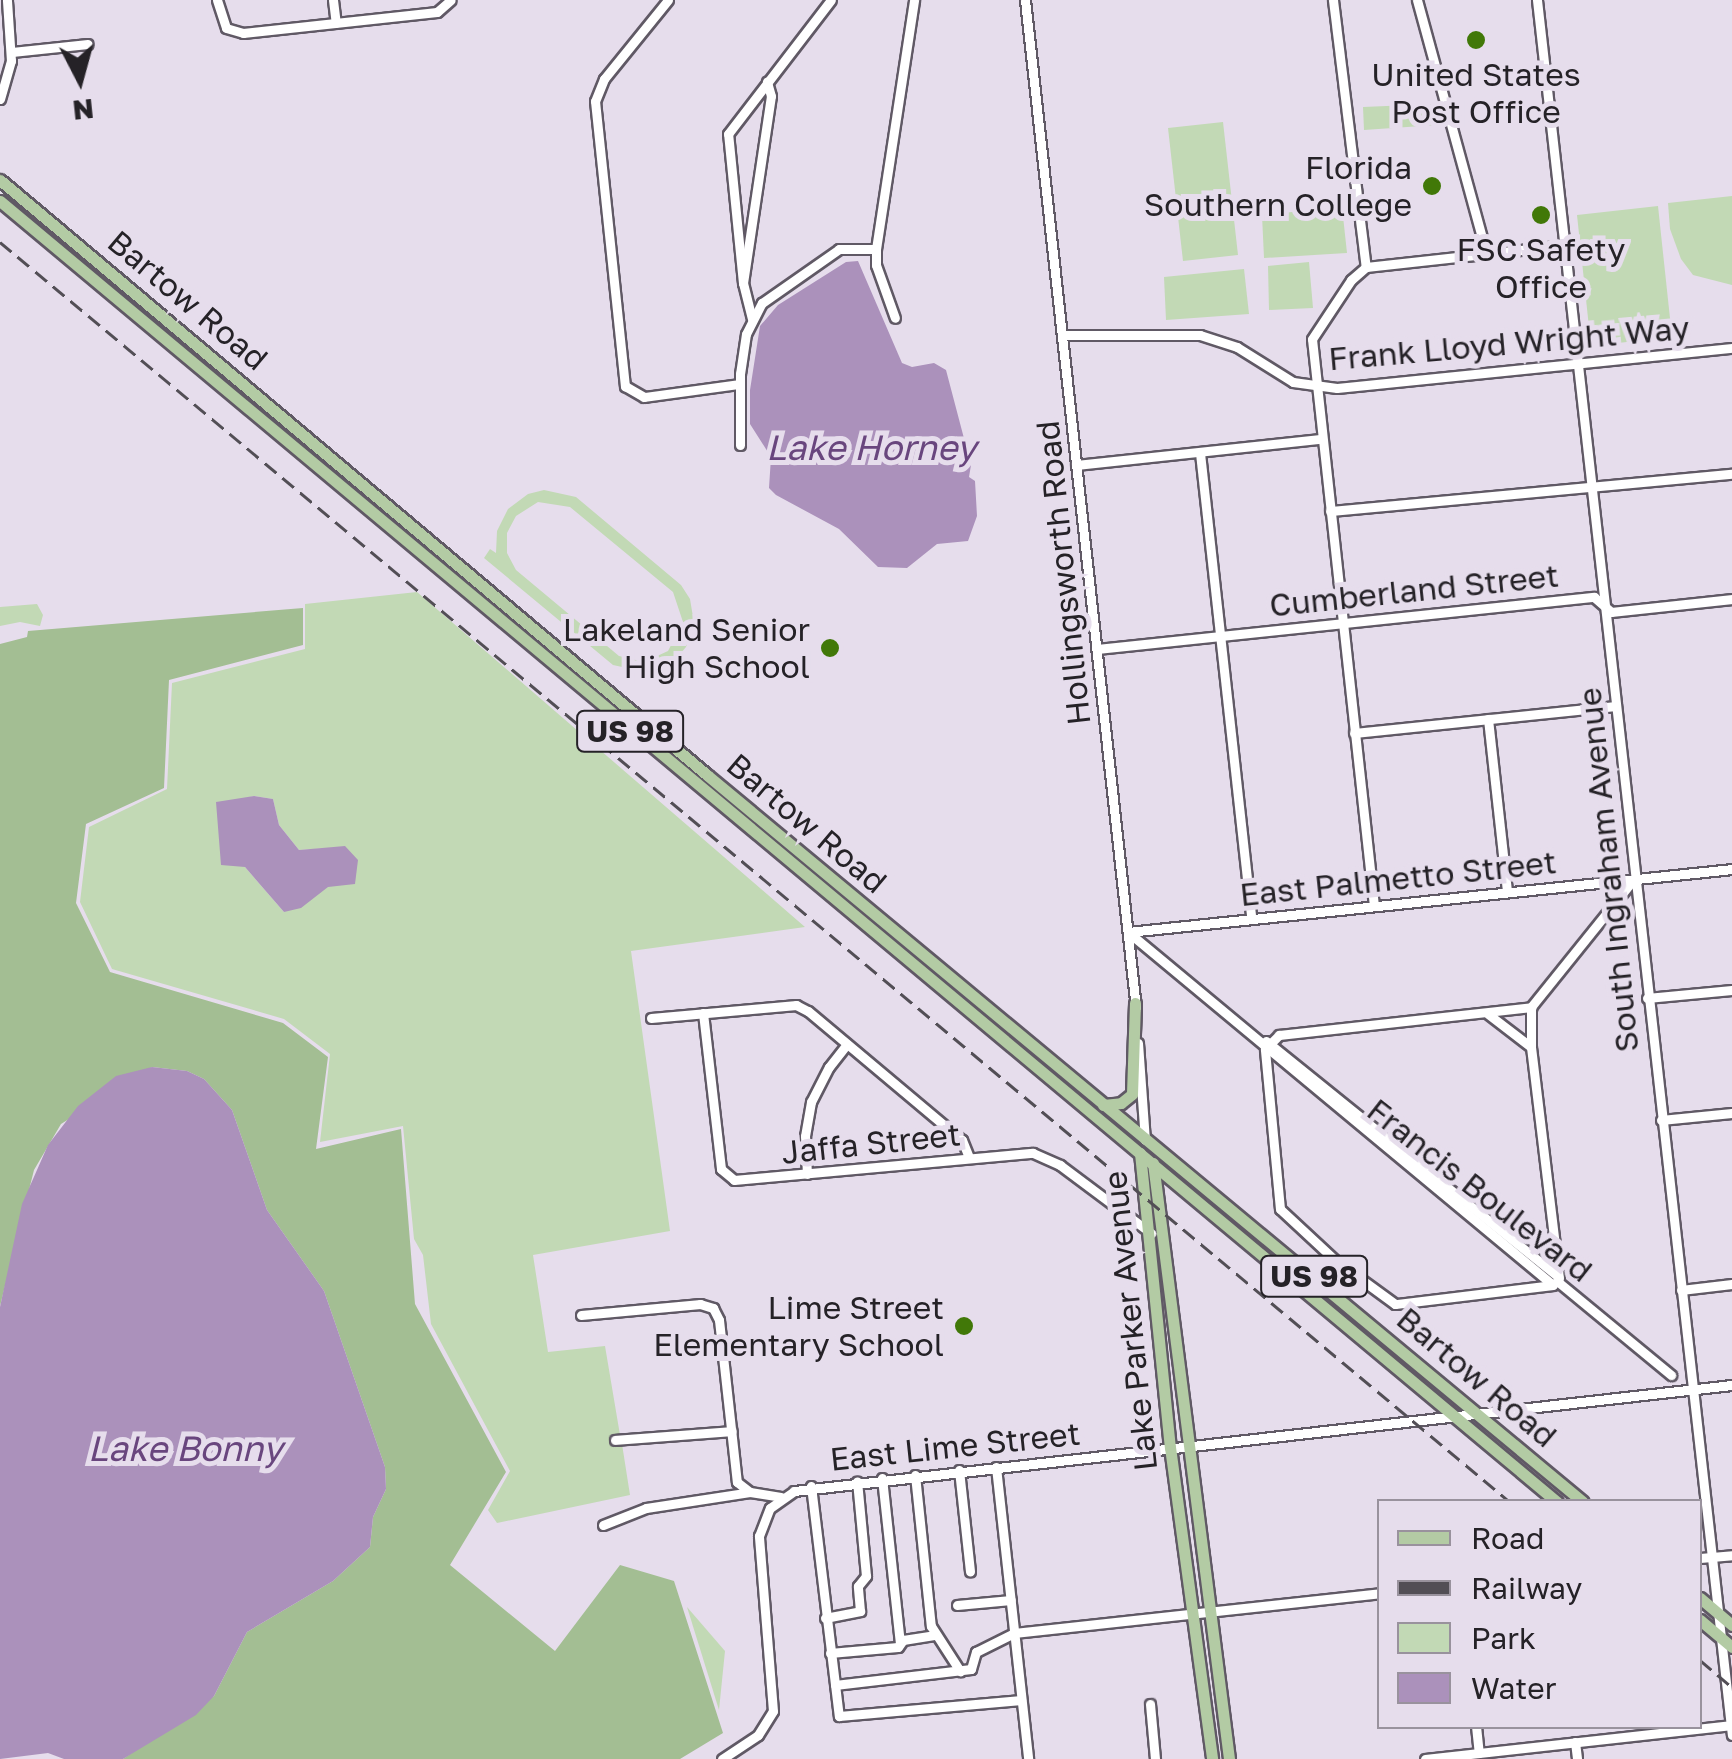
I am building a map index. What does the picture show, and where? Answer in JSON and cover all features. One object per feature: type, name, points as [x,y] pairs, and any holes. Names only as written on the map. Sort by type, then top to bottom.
[{"type":"main road","name":"Bartow Road","points":[[0,180],[706,775],[1320,1280],[1579,1499]]},
{"type":"main road","name":"Bartow Road","points":[[0,201],[1553,1499]]},
{"type":"main road","points":[[1103,1105],[1121,1104],[1132,1094],[1136,1003]]},
{"type":"main road","name":"Lake Parker Avenue","points":[[1146,1140],[1139,1155],[1146,1230],[1170,1448],[1212,1759]]},
{"type":"main road","name":"Lake Parker Avenue","points":[[1146,1140],[1153,1164],[1228,1759]]},
{"type":"main road","points":[[1702,1600],[1732,1625]]},
{"type":"main road","points":[[1702,1622],[1727,1642]]},
{"type":"street","points":[[0,98],[12,52],[7,0]]},
{"type":"street","points":[[217,0],[221,20],[230,30],[243,33],[437,12],[450,2]]},
{"type":"street","points":[[333,0],[336,24]]},
{"type":"street","points":[[668,0],[604,78],[595,101],[625,386],[644,397],[739,384]]},
{"type":"street","points":[[752,319],[743,283],[728,134],[831,0]]},
{"type":"street","points":[[895,318],[876,265],[876,249],[914,0]]},
{"type":"street","name":"Hollingsworth Road","points":[[1025,0],[1136,1003],[1146,1140]]},
{"type":"street","points":[[1333,0],[1366,267]]},
{"type":"street","points":[[1417,0],[1486,252]]},
{"type":"street","name":"South Ingraham Avenue","points":[[1537,0],[1692,1389],[1700,1499]]},
{"type":"street","points":[[12,52],[88,44]]},
{"type":"street","points":[[743,283],[771,96],[767,82]]},
{"type":"street","points":[[1374,906],[1311,347],[1317,328],[1366,267],[1564,245]]},
{"type":"street","points":[[740,444],[739,384],[752,319],[762,303],[839,249],[876,249]]},
{"type":"street","name":"Frank Lloyd Wright Way","points":[[1062,335],[1200,334],[1236,347],[1277,375],[1337,388],[1732,348]]},
{"type":"street","points":[[208,374],[218,362]]},
{"type":"street","points":[[1076,465],[1321,439]]},
{"type":"street","points":[[1200,453],[1251,917]]},
{"type":"street","points":[[1330,511],[1732,474]]},
{"type":"street","name":"Cumberland Street","points":[[1097,648],[1594,597],[1611,612],[1732,599]]},
{"type":"street","points":[[1354,733],[1614,706]]},
{"type":"street","points":[[1488,719],[1507,892]]},
{"type":"street","points":[[697,787],[706,775]]},
{"type":"street","name":"East Palmetto Street","points":[[1128,932],[1732,870]]},
{"type":"street","points":[[1531,1007],[1279,1035],[1265,1044],[1263,1066],[1280,1209],[1390,1302],[1556,1281],[1531,1047],[1531,1007],[1633,880]]},
{"type":"street","name":"Francis Boulevard","points":[[1128,932],[1671,1375]]},
{"type":"street","points":[[1647,998],[1732,990]]},
{"type":"street","points":[[650,1018],[789,1004],[808,1011],[962,1140],[968,1157]]},
{"type":"street","name":"Jaffa Street","points":[[703,1013],[721,1169],[726,1176],[742,1182],[1033,1152],[1049,1158],[1162,1241]]},
{"type":"street","points":[[1488,1014],[1531,1047]]},
{"type":"street","points":[[807,1174],[805,1136],[811,1102],[829,1067],[848,1044]]},
{"type":"street","points":[[1661,1120],[1732,1113]]},
{"type":"street","points":[[1308,1293],[1336,1260]]},
{"type":"street","points":[[1681,1290],[1732,1284]]},
{"type":"street","points":[[582,1315],[700,1304],[714,1308],[719,1320],[737,1482],[750,1492]]},
{"type":"street","name":"East Lime Street","points":[[781,1497],[811,1486],[1732,1384]]},
{"type":"street","points":[[615,1440],[732,1430]]},
{"type":"street","points":[[996,1467],[1028,1759]]},
{"type":"street","points":[[959,1470],[970,1571]]},
{"type":"street","points":[[915,1475],[931,1626],[960,1671]]},
{"type":"street","points":[[882,1478],[900,1644]]},
{"type":"street","points":[[825,1618],[860,1611],[858,1586],[866,1576],[857,1481]]},
{"type":"street","points":[[811,1486],[825,1618],[842,1718],[1021,1700]]},
{"type":"street","points":[[604,1525],[646,1508],[750,1492],[781,1497]]},
{"type":"street","points":[[722,1759],[758,1735],[773,1711],[759,1536],[770,1508],[781,1497]]},
{"type":"street","name":"South Ingraham Avenue","points":[[1702,1519],[1705,1558],[1727,1642],[1732,1735]]},
{"type":"street","points":[[1705,1558],[1732,1555]]},
{"type":"street","points":[[835,1685],[971,1669],[976,1652],[1014,1633],[1377,1593]]},
{"type":"street","points":[[957,1604],[1010,1600]]},
{"type":"street","points":[[830,1652],[900,1644],[936,1635]]},
{"type":"street","points":[[1150,1704],[1156,1759]]},
{"type":"street","points":[[1702,1729],[1731,1726]]},
{"type":"street","points":[[1476,1729],[1479,1753]]},
{"type":"street","points":[[1425,1759],[1702,1729]]},
{"type":"street","points":[[1574,1742],[1576,1759]]},
{"type":"green space","points":[[1434,104],[1436,125],[1364,130],[1363,107]]},
{"type":"green space","points":[[1223,122],[1238,255],[1183,261],[1168,128]]},
{"type":"green space","points":[[1732,196],[1732,285],[1693,275],[1681,259],[1670,229],[1668,203]]},
{"type":"green space","points":[[1658,206],[1672,337],[1591,346],[1577,215]]},
{"type":"green space","points":[[1342,207],[1347,253],[1264,258],[1262,215]]},
{"type":"green space","points":[[1309,262],[1313,308],[1269,310],[1268,266]]},
{"type":"green space","points":[[1244,269],[1249,314],[1166,320],[1164,277]]},
{"type":"green space","points":[[544,490],[576,497],[681,585],[690,599],[694,623],[686,647],[675,660],[645,672],[613,665],[484,558],[490,549],[496,553],[497,531],[508,509],[528,494]],"holes":[[[538,502],[570,507],[673,592],[683,622],[668,651],[644,662],[619,656],[516,570],[507,553],[507,533],[516,516]]]},
{"type":"green space","points":[[417,592],[805,927],[631,951],[670,1231],[533,1255],[548,1352],[605,1346],[620,1435],[610,1436],[611,1445],[622,1444],[630,1495],[497,1523],[488,1510],[510,1471],[431,1324],[423,1255],[414,1239],[403,1126],[320,1142],[330,1054],[284,1019],[112,969],[80,902],[89,827],[167,789],[172,683],[305,649],[305,604]],"holes":[[[254,796],[273,799],[279,825],[299,850],[345,847],[284,912],[245,867],[234,801]]]},
{"type":"green space","points":[[37,604],[43,615],[40,626],[20,622],[0,626],[0,607]]},
{"type":"green space","points":[[303,608],[303,645],[169,680],[164,788],[86,824],[76,903],[110,972],[283,1023],[328,1057],[316,1149],[401,1129],[415,1304],[506,1472],[450,1565],[555,1651],[620,1565],[674,1581],[723,1733],[680,1759],[123,1759],[214,1696],[247,1632],[333,1581],[370,1547],[373,1517],[386,1489],[385,1467],[324,1291],[267,1210],[232,1110],[204,1079],[187,1071],[152,1067],[61,1124],[34,1170],[0,1306],[0,644],[27,637],[28,631]]},
{"type":"green space","points":[[687,1607],[725,1651],[719,1710]]},
{"type":"water","name":"Lake Horney","points":[[858,261],[902,363],[912,367],[934,363],[946,370],[971,465],[969,477],[975,481],[977,516],[968,541],[937,544],[907,568],[878,567],[839,529],[776,495],[769,488],[771,457],[750,424],[750,390],[760,326],[778,305],[846,262]]},
{"type":"water","points":[[254,796],[273,799],[279,825],[299,850],[345,846],[358,860],[355,884],[328,887],[301,908],[284,912],[245,867],[221,865],[216,802]]},
{"type":"water","name":"Lake Bonny","points":[[152,1067],[187,1071],[204,1079],[232,1110],[267,1210],[324,1291],[385,1467],[386,1489],[373,1517],[370,1547],[333,1581],[247,1632],[214,1696],[196,1715],[123,1759],[64,1759],[48,1753],[0,1759],[0,1307],[22,1204],[48,1145],[78,1106],[116,1076]]},
{"type":"railway","points":[[0,242],[1506,1499]]},
{"type":"railway","points":[[1702,1662],[1732,1687]]},
{"type":"place","name":"United States Post Office","points":[[1476,40]]},
{"type":"place","name":"Florida Southern College","points":[[1432,186]]},
{"type":"place","name":"FSC Safety Office","points":[[1541,215]]},
{"type":"place","name":"Lakeland Senior High School","points":[[830,648]]},
{"type":"place","name":"Lime Street Elementary School","points":[[964,1326]]}]
